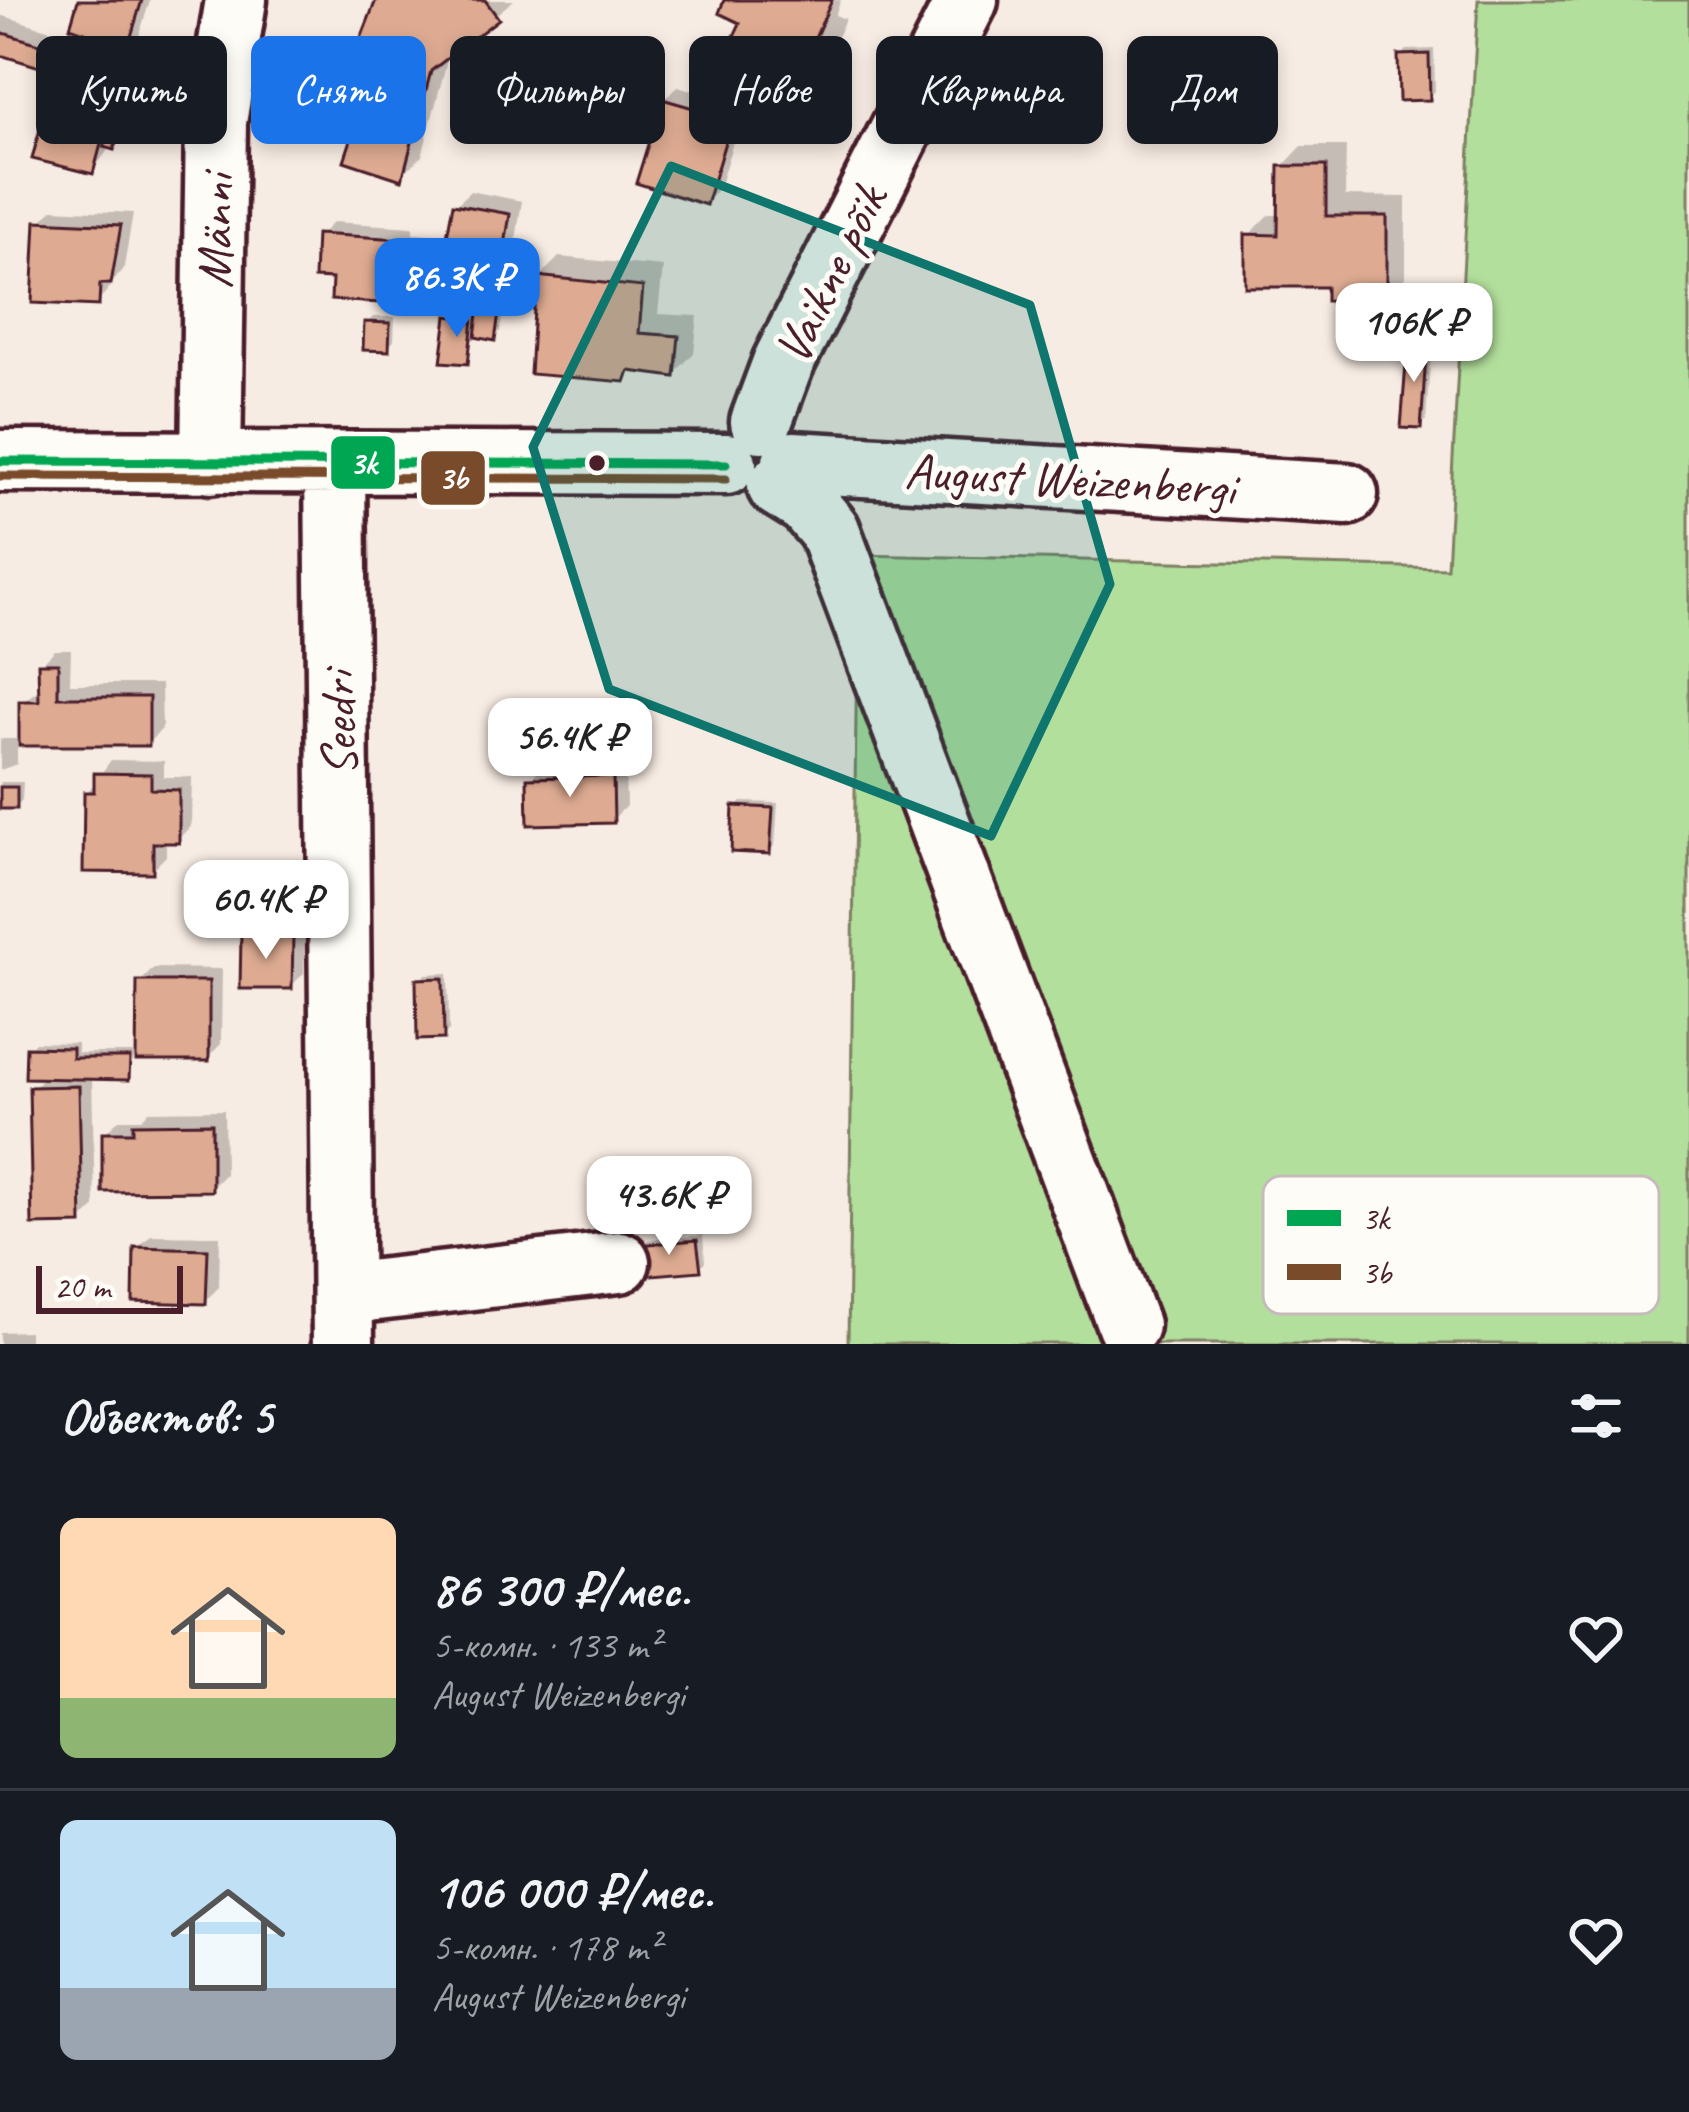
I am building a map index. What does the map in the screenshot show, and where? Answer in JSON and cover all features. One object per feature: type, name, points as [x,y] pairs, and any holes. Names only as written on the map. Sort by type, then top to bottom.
[{"type":"street","name":"Männi","points":[[211,463],[216,122],[236,0]]},
{"type":"street","name":"Vaikne põik","points":[[764,458],[783,363],[967,0]]},
{"type":"street","name":"August Weizenbergi","points":[[0,461],[335,464],[764,458],[1347,494]]},
{"type":"street","points":[[764,458],[829,530],[1128,1325]]},
{"type":"street","name":"Seedri","points":[[335,464],[343,1319]]},
{"type":"street","points":[[343,1319],[619,1262]]},
{"type":"highlighted area","points":[[671,166],[1030,305],[1110,584],[991,836],[609,689],[533,447]]},
{"type":"green space","points":[[1478,0],[1689,0],[1689,1344],[848,1344],[858,555],[1447,568]]},
{"type":"building","points":[[78,0],[142,0],[131,36],[86,36],[70,27]]},
{"type":"building","points":[[376,0],[485,0],[499,19],[477,36],[450,36],[450,56],[431,71],[426,90],[426,36],[362,36]]},
{"type":"building","points":[[724,0],[832,0],[816,36],[734,36],[740,23],[719,13]]},
{"type":"building","points":[[0,32],[36,43],[36,66],[0,55]]},
{"type":"building","points":[[1429,54],[1430,100],[1399,101],[1398,55]]},
{"type":"building","points":[[665,100],[689,107],[689,144],[724,144],[706,205],[636,183],[648,144],[665,144]]},
{"type":"building","points":[[36,144],[101,144],[93,174],[32,159]]},
{"type":"building","points":[[350,144],[412,144],[402,180],[344,161]]},
{"type":"building","points":[[1279,166],[1326,166],[1326,216],[1387,216],[1387,301],[1326,301],[1326,287],[1245,287],[1245,234],[1278,235]]},
{"type":"building","points":[[453,204],[510,214],[499,283],[469,276],[473,249],[466,248],[468,240],[447,236]]},
{"type":"building","points":[[36,221],[121,225],[111,284],[100,284],[99,306],[32,303]]},
{"type":"building","points":[[316,234],[401,239],[397,304],[331,300],[332,279],[314,278]]},
{"type":"building","points":[[405,238],[432,240],[467,254],[465,279],[431,286],[430,306],[402,305]]},
{"type":"building","points":[[536,276],[643,287],[639,333],[679,336],[675,377],[629,371],[625,382],[530,374]]},
{"type":"building","points":[[481,290],[502,291],[495,341],[475,337]]},
{"type":"building","points":[[447,316],[473,319],[468,364],[441,362]]},
{"type":"building","points":[[364,322],[390,323],[389,351],[363,350]]},
{"type":"building","points":[[1408,339],[1427,341],[1421,429],[1401,428]]},
{"type":"building","points":[[38,663],[58,663],[58,697],[149,697],[149,746],[19,746],[19,701],[39,701]]},
{"type":"building","points":[[94,773],[151,774],[151,789],[179,790],[179,843],[153,843],[153,873],[83,872],[84,792],[94,792]]},
{"type":"building","points":[[613,776],[614,823],[528,825],[527,778]]},
{"type":"building","points":[[0,787],[17,787],[17,809],[0,809]]},
{"type":"building","points":[[733,806],[773,808],[770,854],[731,852]]},
{"type":"building","points":[[241,934],[293,935],[292,989],[240,989]]},
{"type":"building","points":[[443,978],[444,1039],[417,1040],[416,979]]},
{"type":"building","points":[[137,981],[209,981],[209,1061],[136,1061]]},
{"type":"building","points":[[26,1047],[72,1048],[72,1058],[130,1058],[129,1080],[25,1078]]},
{"type":"building","points":[[79,1086],[82,1224],[32,1225],[29,1087]]},
{"type":"building","points":[[212,1123],[212,1191],[102,1192],[102,1132],[133,1132],[133,1124]]},
{"type":"building","points":[[697,1240],[701,1271],[641,1276],[638,1245]]},
{"type":"building","points":[[134,1247],[208,1249],[206,1304],[133,1302]]},
{"type":"transit line","name":"3k","points":[[0,461],[726,464]]},
{"type":"transit line","name":"3b","points":[[0,476],[726,479]]}]
